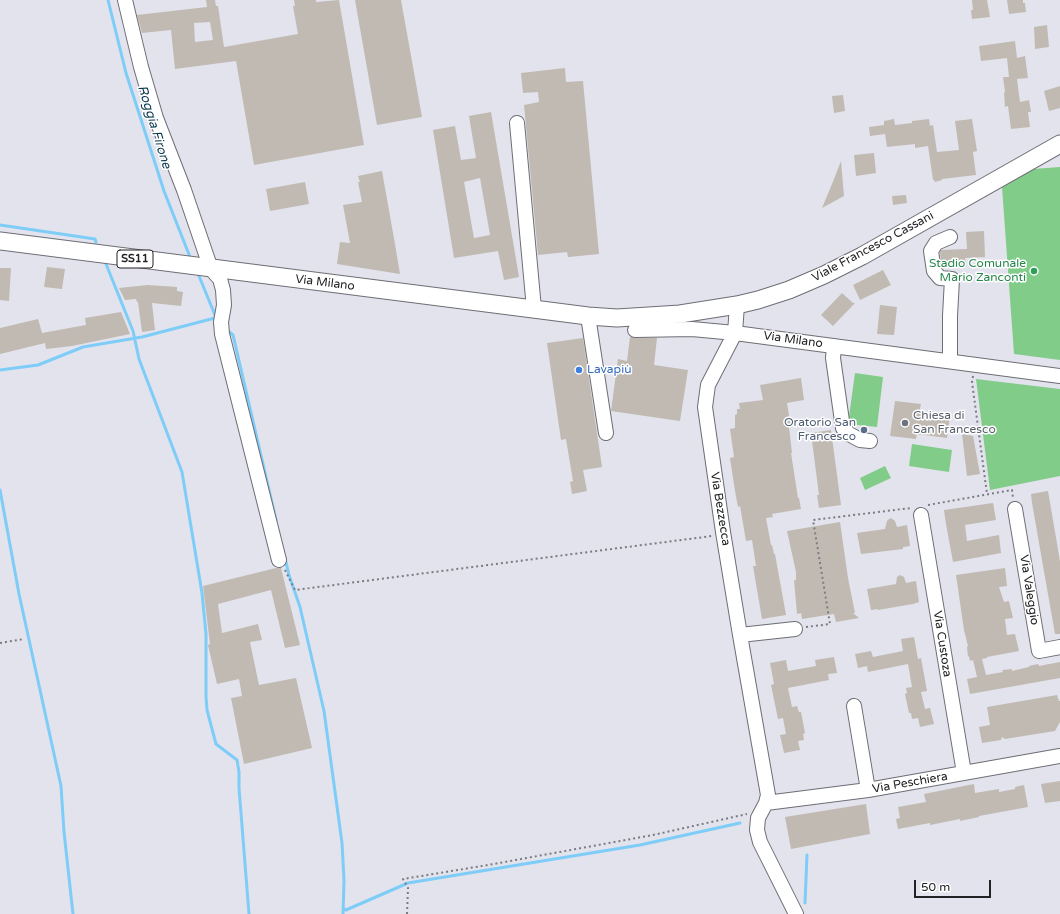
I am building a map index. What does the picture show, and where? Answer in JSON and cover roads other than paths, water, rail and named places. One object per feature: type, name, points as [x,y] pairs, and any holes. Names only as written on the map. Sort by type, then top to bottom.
[{"type":"main road","name":"Viale Francesco Cassani","points":[[650,316],[680,314],[737,305],[789,290],[862,256],[1056,149]]},
{"type":"main road","name":"Via Milano","points":[[0,241],[588,316],[616,318],[650,316]]},
{"type":"street","points":[[125,0],[140,67],[156,118],[184,190],[211,269],[220,279],[223,290],[224,305],[222,334],[279,560]]},
{"type":"street","points":[[517,123],[534,309]]},
{"type":"street","points":[[950,237],[936,243],[931,251],[934,271],[940,278],[952,279],[950,361]]},
{"type":"street","points":[[735,333],[737,305]]},
{"type":"street","points":[[588,316],[606,433]]},
{"type":"street","name":"Via Milano","points":[[635,330],[693,329],[735,333],[1060,376]]},
{"type":"street","name":"Via Bezzecca","points":[[735,333],[708,385],[705,407],[723,532],[768,795],[758,818],[757,825],[760,842],[796,914]]},
{"type":"street","points":[[834,346],[833,358],[843,428],[849,434],[860,440],[870,441]]},
{"type":"street","name":"Via Custoza","points":[[920,509],[964,773]]},
{"type":"street","name":"Via Valeggio","points":[[1015,509],[1039,651],[1060,647]]},
{"type":"street","points":[[740,635],[795,629]]},
{"type":"street","points":[[854,706],[868,790]]},
{"type":"street","name":"Via Peschiera","points":[[764,806],[868,790],[1060,756]]},
{"type":"waterway","name":"Roggia Firone","points":[[108,0],[126,73],[164,191],[190,257]]},
{"type":"waterway","points":[[0,225],[95,239],[96,242]]},
{"type":"waterway","points":[[106,264],[133,331],[139,359],[182,472],[202,593],[206,634],[207,710],[216,744],[237,760],[239,772],[249,914]]},
{"type":"waterway","name":"Roggia Firone","points":[[199,276],[217,320]]},
{"type":"waterway","points":[[0,370],[38,365],[83,347],[142,337],[215,318]]},
{"type":"waterway","points":[[226,329],[233,335],[276,520]]},
{"type":"waterway","points":[[0,490],[19,594],[61,786],[64,832],[73,914]]},
{"type":"waterway","points":[[285,558],[300,607],[324,711],[342,843],[344,880],[343,914]]},
{"type":"waterway","points":[[343,908],[346,910],[408,883],[640,845],[740,823]]},
{"type":"waterway","points":[[805,903],[807,855]]},
{"type":"place","name":"Stadio Comunale Mario Zanconti","points":[[1034,271]]},
{"type":"place","name":"Lavapiù","points":[[579,370]]},
{"type":"place","name":"Chiesa di San Francesco","points":[[905,423]]},
{"type":"place","name":"Oratorio San Francesco","points":[[864,430]]}]
